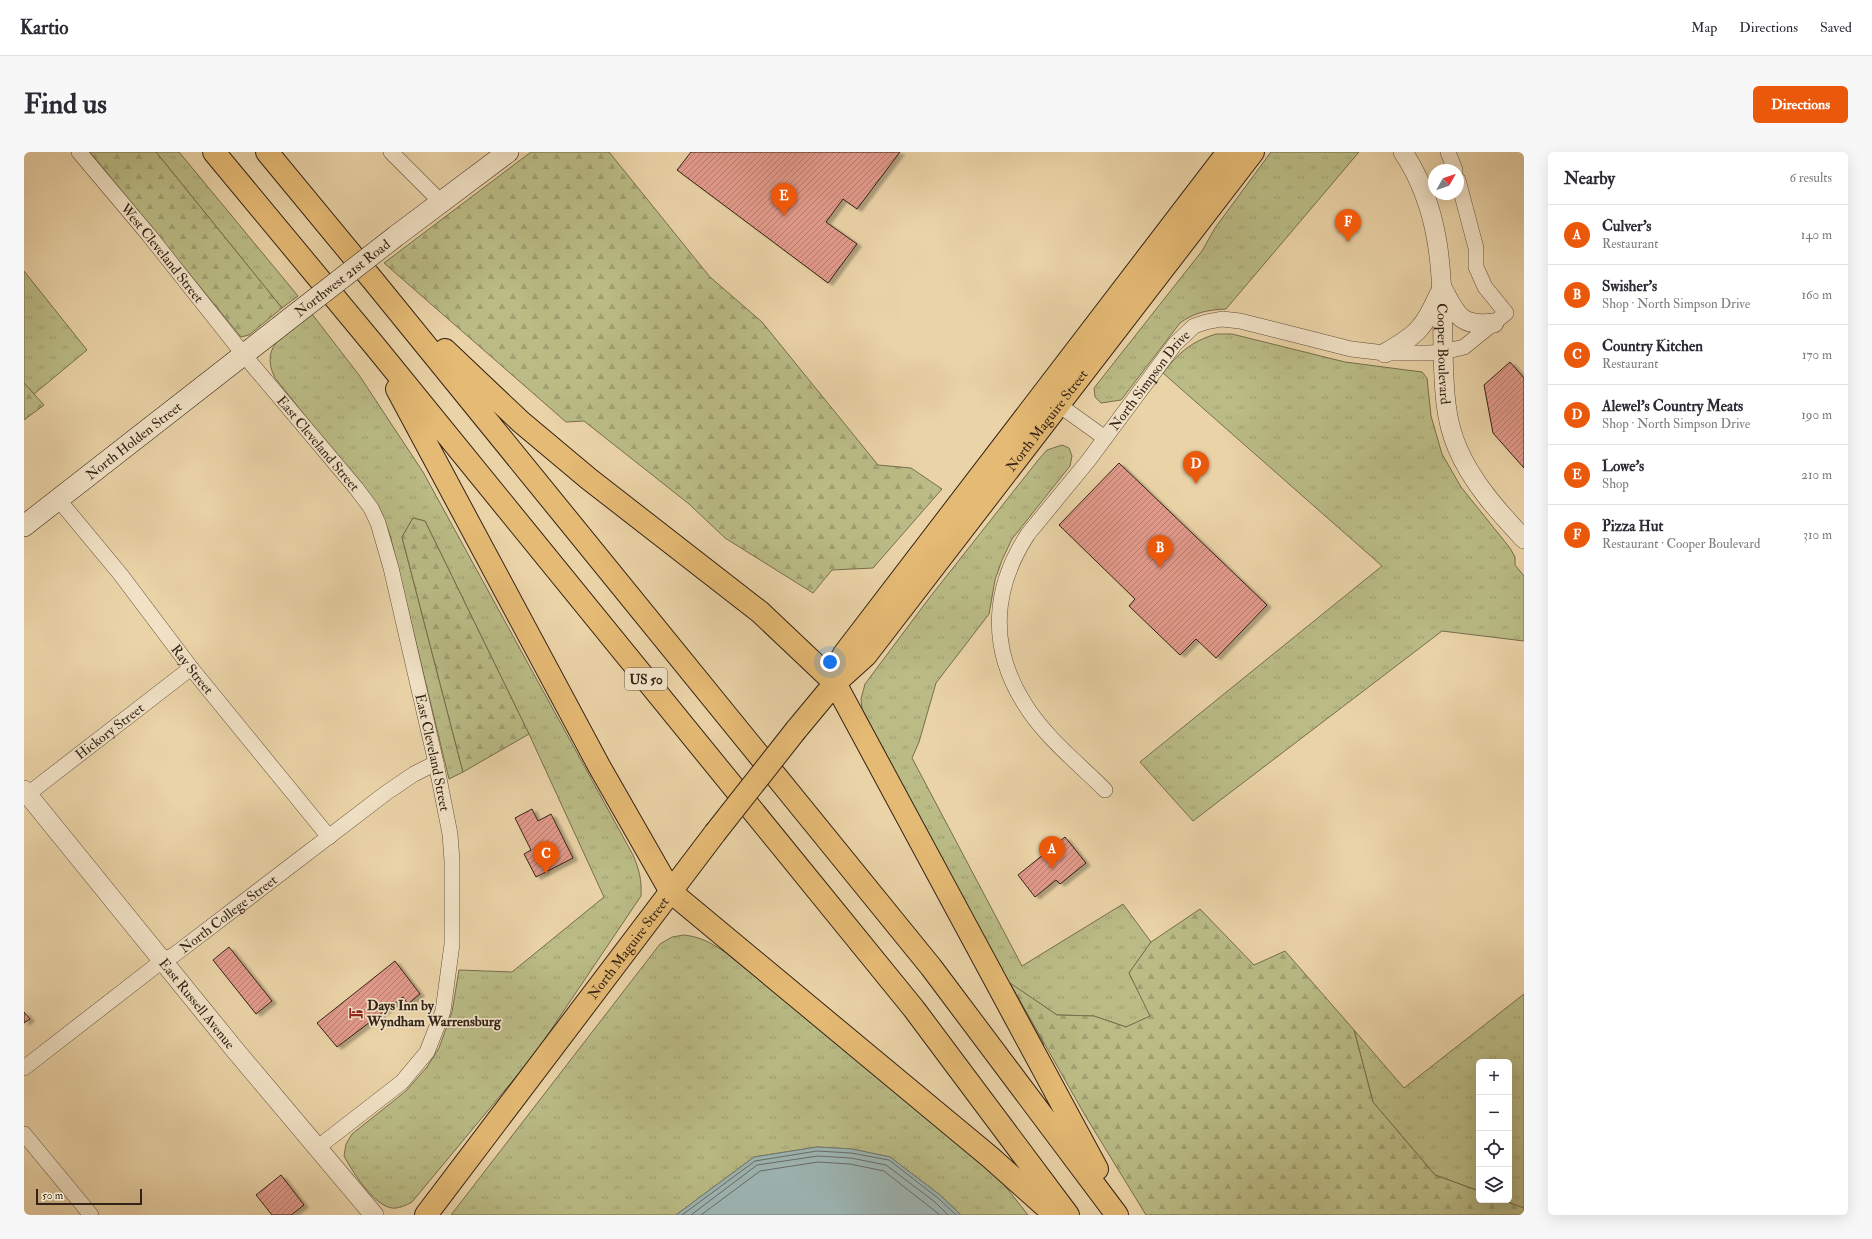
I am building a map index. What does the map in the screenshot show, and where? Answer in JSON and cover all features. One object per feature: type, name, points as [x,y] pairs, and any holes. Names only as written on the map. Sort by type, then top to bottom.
[{"type":"main road","name":"US 50","points":[[214,152],[374,345],[914,1009],[1068,1215]]},
{"type":"main road","name":"US 50","points":[[266,152],[376,284],[931,966],[1117,1215]]},
{"type":"main road","points":[[442,202],[508,152]]},
{"type":"main road","name":"North Maguire Street","points":[[835,683],[838,665],[844,654],[1228,152]]},
{"type":"main road","name":"North Maguire Street","points":[[426,1215],[715,833],[835,683],[866,655],[1253,152]]},
{"type":"main road","name":"Northwest 21st Road","points":[[244,355],[396,236],[442,202]]},
{"type":"main road","points":[[376,284],[521,422],[589,479],[760,612],[835,683],[1121,1215]]},
{"type":"main road","points":[[374,345],[600,766],[671,892],[990,1157],[1055,1215]]},
{"type":"main road","name":"North Holden Street","points":[[24,526],[244,355]]},
{"type":"street","name":"West Cleveland Street","points":[[80,152],[148,234],[244,355]]},
{"type":"street","points":[[391,152],[442,202]]},
{"type":"street","name":"Cooper Boulevard","points":[[1403,152],[1421,182],[1432,214],[1439,248],[1442,287],[1443,352],[1446,401],[1456,446],[1477,484],[1494,506],[1524,539]]},
{"type":"street","points":[[1448,152],[1453,164]]},
{"type":"street","name":"North Simpson Drive","points":[[1105,790],[1062,748],[1024,703],[1004,659],[998,611],[1002,590],[1019,547],[1105,438],[1175,344],[1194,326],[1222,319],[1240,321],[1352,349],[1385,353],[1443,352],[1464,347],[1506,313],[1486,287],[1476,267],[1476,248],[1463,200]]},
{"type":"street","points":[[1442,287],[1457,315],[1477,325],[1494,323]]},
{"type":"street","points":[[1385,353],[1405,342],[1424,325],[1442,287]]},
{"type":"street","name":"East Cleveland Street","points":[[244,355],[371,508],[378,523],[391,568],[436,763],[450,834],[452,861],[452,944],[443,1011],[427,1052],[402,1082],[317,1148]]},
{"type":"street","points":[[1059,405],[1105,438]]},
{"type":"street","name":"Ray Street","points":[[58,499],[121,576],[191,668],[328,837]]},
{"type":"street","name":"Hickory Street","points":[[25,792],[191,668]]},
{"type":"street","name":"North College Street","points":[[24,1068],[162,961],[174,955],[386,793],[414,774],[436,763]]},
{"type":"street","name":"East Russell Avenue","points":[[25,792],[162,961],[374,1215]]},
{"type":"street","points":[[24,1134],[91,1215]]},
{"type":"green space","points":[[90,152],[156,152],[282,308],[249,335],[241,337]]},
{"type":"green space","points":[[156,152],[179,152],[298,296],[282,308]]},
{"type":"green space","points":[[531,152],[609,152],[710,277],[762,322],[878,465],[911,468],[942,489],[873,568],[832,570],[813,593],[725,538],[689,504],[584,421],[566,422],[384,263]]},
{"type":"green space","points":[[1271,152],[1359,152],[1226,309],[1202,312],[1191,316],[1180,323],[1121,400],[1101,403],[1095,397],[1094,388],[1202,251],[1215,228]]},
{"type":"green space","points":[[24,271],[87,350],[34,394],[24,383]]},
{"type":"green space","points":[[312,314],[359,375],[423,472],[633,855],[641,885],[641,896],[534,1055],[412,1202],[394,1208],[385,1206],[371,1195],[364,1187],[344,1156],[346,1144],[352,1134],[406,1091],[427,1067],[439,1048],[452,1012],[459,970],[512,972],[604,897],[529,734],[425,521],[413,518],[402,537],[463,772],[449,779],[390,535],[381,511],[275,378],[271,366],[270,356],[278,340]]},
{"type":"green space","points":[[1216,334],[1232,334],[1345,362],[1422,372],[1427,378],[1431,416],[1442,454],[1461,487],[1510,548],[1515,557],[1515,565],[1524,576],[1524,641],[1442,631],[1193,821],[1140,762],[1382,566],[1163,373],[1174,359],[1186,349],[1200,340]]},
{"type":"green space","points":[[24,383],[44,405],[24,420]]},
{"type":"green space","points":[[1062,445],[1069,448],[1072,456],[1070,466],[1012,539],[995,580],[989,614],[936,683],[919,742],[912,758],[1022,966],[1123,904],[1151,942],[1129,973],[1151,1016],[1126,1027],[1094,1016],[1057,1015],[1011,984],[1044,1044],[1040,1049],[939,860],[862,709],[861,699],[865,684],[930,597],[1039,459],[1047,450]]},
{"type":"green space","points":[[413,518],[425,521],[529,734],[463,772],[402,537]]},
{"type":"green space","points":[[1200,909],[1254,965],[1285,951],[1354,1030],[1373,1102],[1435,1175],[1476,1190],[1476,1203],[1510,1203],[1524,1208],[1524,1215],[1146,1215],[1086,1117],[1010,983],[1057,1015],[1094,1016],[1126,1027],[1150,1016],[1129,973],[1151,942]]},
{"type":"green space","points":[[684,935],[696,937],[706,941],[726,953],[968,1149],[1001,1181],[1028,1215],[961,1215],[940,1195],[890,1157],[852,1149],[817,1147],[754,1157],[676,1215],[451,1215],[660,944],[672,937]]},
{"type":"green space","points":[[1524,994],[1524,1208],[1510,1203],[1512,1203],[1512,1059],[1476,1059],[1476,1190],[1435,1175],[1373,1102],[1354,1030],[1404,1088]]},
{"type":"water","points":[[817,1147],[852,1149],[890,1157],[940,1195],[961,1215],[676,1215],[754,1157]]},
{"type":"building","points":[[691,152],[900,152],[857,209],[843,199],[826,222],[857,244],[828,283],[677,170]]},
{"type":"building","points":[[1510,362],[1524,378],[1524,468],[1493,433],[1484,385]]},
{"type":"building","points":[[1119,463],[1267,605],[1216,658],[1196,639],[1180,655],[1129,606],[1135,599],[1059,525]]},
{"type":"building","points":[[532,809],[538,821],[551,814],[573,858],[536,877],[524,854],[531,850],[515,818]]},
{"type":"building","points":[[1065,837],[1086,863],[1060,884],[1056,880],[1035,897],[1018,875]]},
{"type":"building","points":[[229,947],[272,1001],[256,1014],[213,960]]},
{"type":"building","name":"Days Inn by Wyndham Warrensburg","points":[[395,961],[420,994],[408,1004],[403,997],[337,1047],[317,1023]]},
{"type":"building","points":[[24,1012],[30,1019],[24,1023]]},
{"type":"building","points":[[281,1175],[304,1205],[291,1215],[272,1215],[256,1195]]},
{"type":"place","name":"Lowe's","points":[[784,216]]},
{"type":"place","name":"Pizza Hut","points":[[1348,242]]},
{"type":"place","name":"Alewel's Country Meats","points":[[1196,484]]},
{"type":"place","name":"Swisher's","points":[[1160,568]]},
{"type":"place","name":"Culver's","points":[[1052,869]]},
{"type":"place","name":"Country Kitchen","points":[[546,874]]},
{"type":"place","name":"Days Inn by Wyndham Warrensburg","points":[[356,1013]]}]
